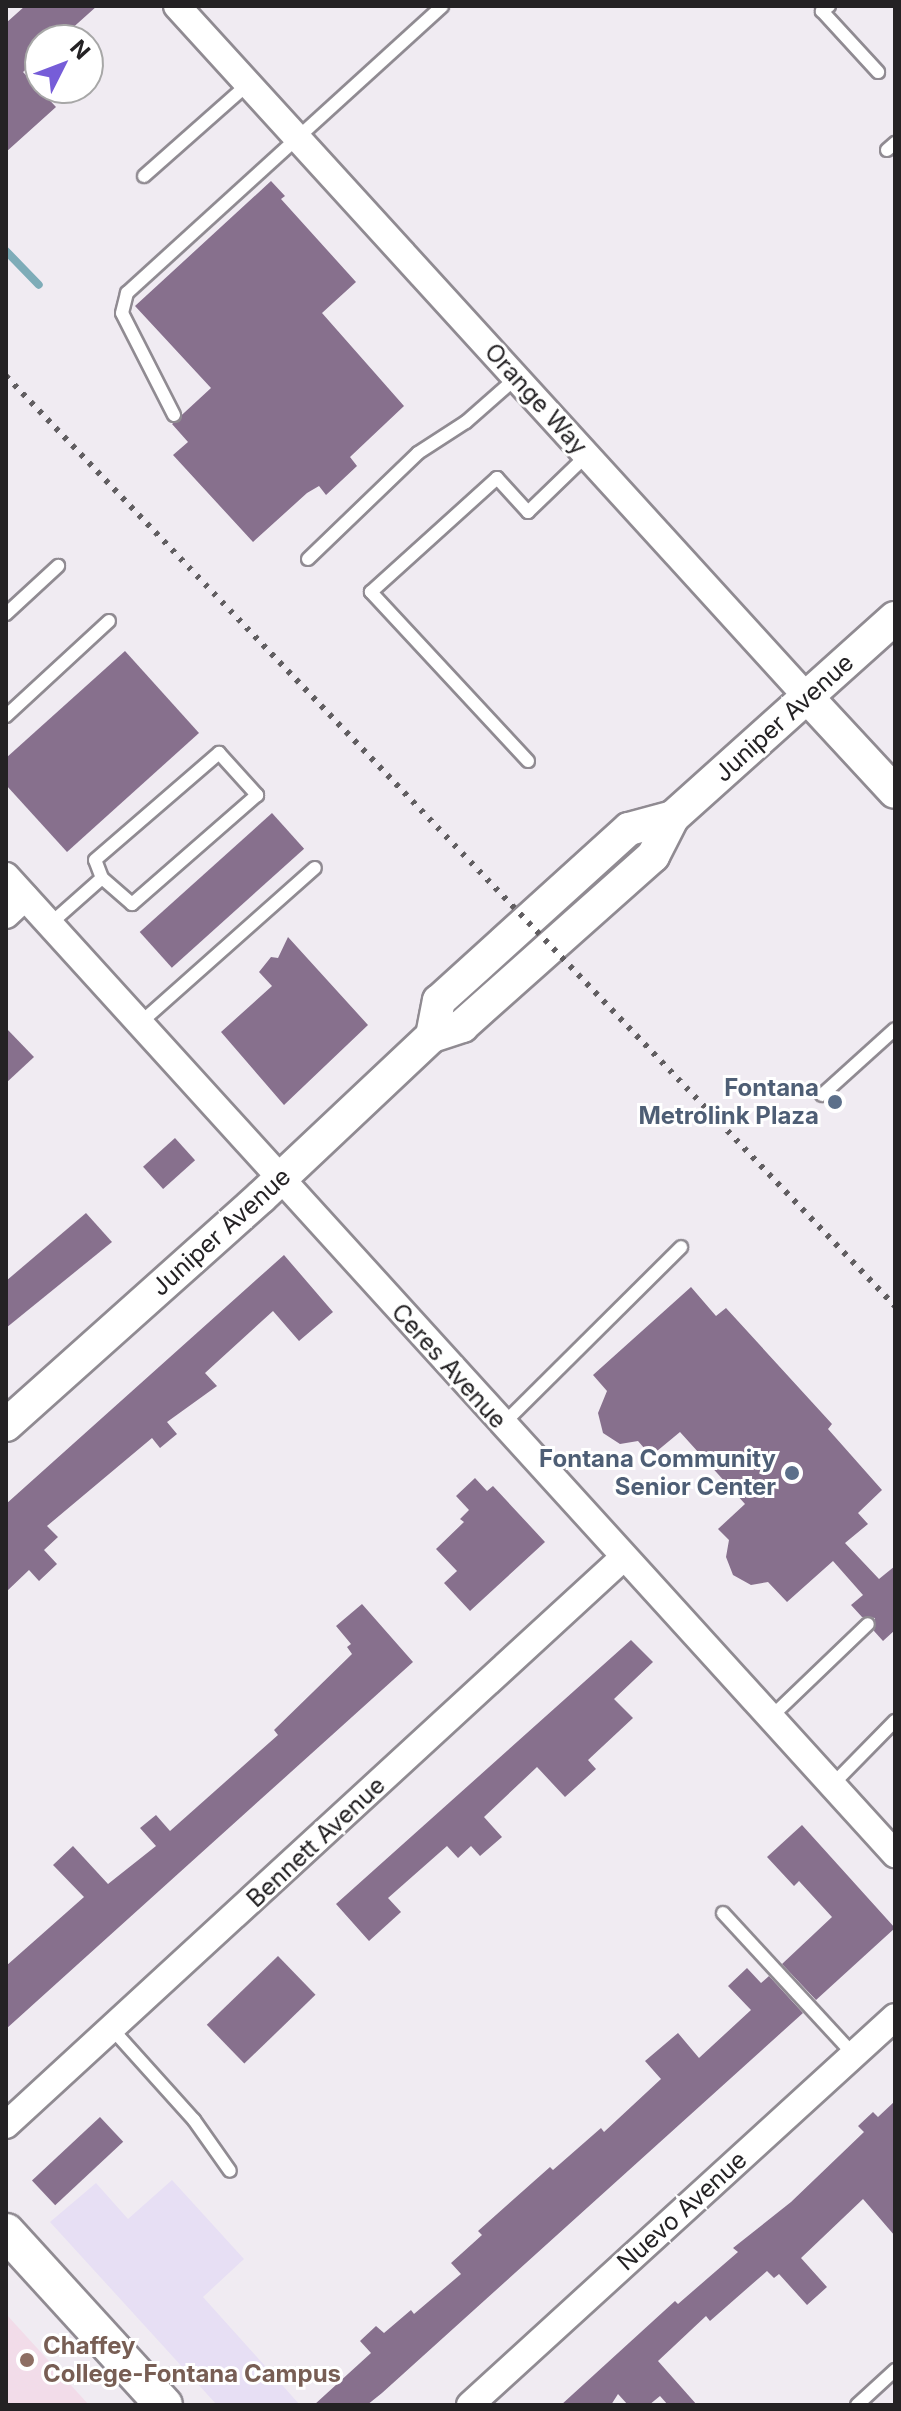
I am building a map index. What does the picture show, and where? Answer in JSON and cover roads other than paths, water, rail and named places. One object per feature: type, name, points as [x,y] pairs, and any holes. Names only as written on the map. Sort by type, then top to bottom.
[{"type":"main road","points":[[6,2232],[164,2405]]},
{"type":"street","name":"Orange Way","points":[[177,6],[895,792]]},
{"type":"street","name":"Juniper Avenue","points":[[6,1425],[279,1180],[432,1036],[462,1026],[653,856],[673,817],[895,618]]},
{"type":"street","name":"Ceres Avenue","points":[[6,876],[16,906],[50,924],[279,1180],[895,1854]]},
{"type":"street","name":"Bennett Avenue","points":[[6,2125],[113,2030],[624,1557]]},
{"type":"street","name":"Nuevo Avenue","points":[[470,2405],[895,2017]]},
{"type":"lane","points":[[174,415],[122,313],[127,293],[442,6]]},
{"type":"lane","points":[[829,6],[822,11],[878,72]]},
{"type":"lane","points":[[144,176],[248,84]]},
{"type":"lane","points":[[308,559],[418,453],[466,422],[516,378]]},
{"type":"lane","points":[[528,761],[371,592],[497,478],[528,512],[587,455]]},
{"type":"lane","points":[[6,614],[58,566]]},
{"type":"lane","points":[[6,716],[109,621]]},
{"type":"lane","points":[[219,753],[257,795],[132,904],[102,878],[95,860],[219,753]]},
{"type":"lane","points":[[139,1024],[315,868]]},
{"type":"lane","points":[[50,924],[102,878]]},
{"type":"lane","points":[[822,1095],[895,1029]]},
{"type":"lane","points":[[503,1424],[681,1247]]},
{"type":"lane","points":[[771,1717],[868,1624]]},
{"type":"lane","points":[[832,1785],[895,1721]]},
{"type":"lane","points":[[723,1913],[854,2055]]},
{"type":"lane","points":[[113,2030],[194,2120],[230,2171]]},
{"type":"lane","points":[[857,2405],[895,2370]]},
{"type":"waterway","points":[[6,251],[39,285]]},
{"type":"railway","points":[[6,376],[895,1306]]},
{"type":"place","name":"Fontana Metrolink Plaza","points":[[835,1102]]},
{"type":"place","name":"Fontana Community Senior Center","points":[[792,1473]]},
{"type":"place","name":"Chaffey College-Fontana Campus","points":[[27,2360]]}]
